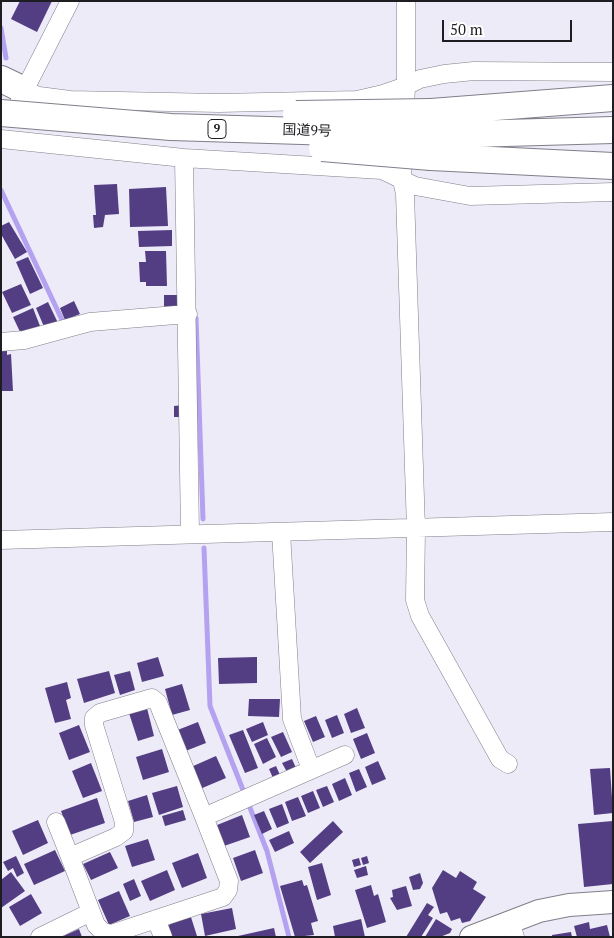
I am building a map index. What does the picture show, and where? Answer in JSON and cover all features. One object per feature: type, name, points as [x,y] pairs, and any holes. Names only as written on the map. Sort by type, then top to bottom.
[{"type":"highway","points":[[432,135],[613,98]]},
{"type":"highway","name":"国道9号","points":[[1,113],[171,127],[432,135],[613,130]]},
{"type":"highway","points":[[432,135],[613,166]]},
{"type":"main road","points":[[471,937],[513,929],[568,905],[613,902]]},
{"type":"street","points":[[70,1],[13,85],[1,138],[184,158],[382,170],[402,180],[443,192],[470,196],[613,192]]},
{"type":"street","points":[[406,1],[406,86],[402,180],[405,194],[416,529],[415,600],[420,616],[500,758],[508,764]]},
{"type":"street","points":[[13,85],[39,96],[70,100],[219,102],[357,100],[406,86],[420,79],[452,73],[613,72]]},
{"type":"street","points":[[184,158],[188,314],[190,533]]},
{"type":"street","points":[[1,342],[24,340],[90,322],[188,314]]},
{"type":"street","points":[[1,540],[613,522]]},
{"type":"street","points":[[281,532],[292,718],[310,769]]},
{"type":"street","points":[[56,822],[96,925],[103,932],[111,934],[223,897],[228,890],[229,880],[158,703],[152,698],[100,714],[94,718],[94,725],[124,822],[124,831],[116,837],[70,857]]},
{"type":"street","points":[[204,817],[345,755]]},
{"type":"street","points":[[40,937],[91,912]]},
{"type":"street","points":[[156,919],[163,937]]},
{"type":"building","points":[[20,1],[52,1],[37,32],[11,19]]},
{"type":"building","points":[[117,184],[119,214],[105,215],[103,227],[94,228],[93,215],[96,215],[94,185]]},
{"type":"building","points":[[166,187],[168,226],[130,227],[129,189]]},
{"type":"building","points":[[9,222],[27,252],[15,259],[1,234],[1,226]]},
{"type":"building","points":[[172,230],[172,246],[139,247],[138,231]]},
{"type":"building","points":[[145,251],[166,251],[167,286],[146,286],[146,282],[140,282],[139,262],[146,262]]},
{"type":"building","points":[[28,257],[43,288],[30,294],[16,262]]},
{"type":"building","points":[[21,284],[31,305],[12,313],[2,292]]},
{"type":"building","points":[[164,295],[178,295],[178,308],[164,309]]},
{"type":"building","points":[[74,301],[80,314],[65,320],[60,308]]},
{"type":"building","points":[[48,302],[58,323],[45,329],[36,308]]},
{"type":"building","points":[[33,308],[40,326],[21,334],[13,317]]},
{"type":"building","points":[[1,347],[7,347],[7,355],[11,354],[13,391],[1,391]]},
{"type":"building","points":[[183,405],[183,417],[174,417],[174,406]]},
{"type":"building","points":[[158,657],[164,676],[142,682],[137,663]]},
{"type":"building","points":[[257,657],[257,683],[219,684],[218,658]]},
{"type":"building","points":[[109,671],[115,693],[84,703],[77,679]]},
{"type":"building","points":[[130,671],[135,690],[120,695],[114,675]]},
{"type":"building","points":[[67,682],[71,698],[66,700],[71,719],[55,723],[45,688]]},
{"type":"building","points":[[182,684],[190,710],[172,715],[165,689]]},
{"type":"building","points":[[249,699],[280,699],[279,717],[248,716]]},
{"type":"building","points":[[147,708],[154,736],[138,741],[128,710]]},
{"type":"building","points":[[357,708],[365,728],[351,733],[344,714]]},
{"type":"building","points":[[337,715],[344,733],[332,738],[325,720]]},
{"type":"building","points":[[316,716],[325,737],[313,742],[304,721]]},
{"type":"building","points":[[198,722],[206,743],[183,752],[175,731]]},
{"type":"building","points":[[263,722],[268,735],[252,742],[246,729]]},
{"type":"building","points":[[79,725],[90,752],[69,760],[59,733]]},
{"type":"building","points":[[243,730],[258,768],[245,773],[229,735]]},
{"type":"building","points":[[283,732],[292,752],[281,757],[271,737]]},
{"type":"building","points":[[367,733],[375,753],[361,759],[353,739]]},
{"type":"building","points":[[267,738],[276,757],[263,764],[254,744]]},
{"type":"building","points":[[162,749],[169,772],[143,780],[136,757]]},
{"type":"building","points":[[216,756],[226,778],[200,789],[191,767]]},
{"type":"building","points":[[292,759],[296,768],[287,772],[282,763]]},
{"type":"building","points":[[378,761],[386,779],[372,785],[365,767]]},
{"type":"building","points":[[91,763],[102,791],[83,798],[72,771]]},
{"type":"building","points":[[276,766],[280,775],[273,778],[269,769]]},
{"type":"building","points":[[610,768],[613,813],[594,815],[590,769]]},
{"type":"building","points":[[359,769],[367,787],[356,792],[349,773]]},
{"type":"building","points":[[345,778],[352,795],[339,801],[332,784]]},
{"type":"building","points":[[177,786],[183,807],[159,815],[152,793]]},
{"type":"building","points":[[327,786],[334,802],[323,807],[316,790]]},
{"type":"building","points":[[313,791],[320,808],[308,813],[301,796]]},
{"type":"building","points":[[147,795],[153,817],[134,822],[128,801]]},
{"type":"building","points":[[298,797],[306,816],[292,821],[285,802]]},
{"type":"building","points":[[97,798],[105,823],[70,835],[61,811]]},
{"type":"building","points":[[282,804],[289,823],[277,828],[269,809]]},
{"type":"building","points":[[183,810],[186,820],[165,826],[162,816]]},
{"type":"building","points":[[264,811],[272,829],[262,834],[254,815]]},
{"type":"building","points":[[242,815],[250,837],[224,846],[217,825]]},
{"type":"building","points":[[38,820],[48,843],[23,855],[12,831]]},
{"type":"building","points":[[333,821],[343,832],[310,863],[300,852]]},
{"type":"building","points":[[613,821],[613,884],[584,887],[578,824]]},
{"type":"building","points":[[289,831],[294,843],[275,852],[269,840]]},
{"type":"building","points":[[148,839],[155,860],[132,867],[125,846]]},
{"type":"building","points":[[55,850],[65,871],[34,885],[24,864]]},
{"type":"building","points":[[255,850],[263,873],[241,881],[233,858]]},
{"type":"building","points":[[110,852],[118,868],[91,880],[83,864]]},
{"type":"building","points":[[198,853],[207,878],[182,888],[172,863]]},
{"type":"building","points":[[16,856],[24,873],[17,877],[13,868],[8,871],[3,862]]},
{"type":"building","points":[[367,856],[369,863],[363,865],[361,858]]},
{"type":"building","points":[[359,858],[361,865],[354,867],[352,860]]},
{"type":"building","points":[[322,863],[331,895],[317,900],[308,867]]},
{"type":"building","points":[[366,866],[368,875],[357,878],[354,870]]},
{"type":"building","points":[[167,870],[175,890],[150,901],[141,881]]},
{"type":"building","points":[[443,870],[456,878],[460,871],[477,882],[473,889],[486,897],[470,921],[462,923],[460,918],[451,921],[447,912],[440,914],[432,888]]},
{"type":"building","points":[[11,872],[25,891],[1,908],[1,880]]},
{"type":"building","points":[[420,873],[423,883],[420,889],[413,890],[409,877]]},
{"type":"building","points":[[134,879],[141,896],[130,901],[123,884]]},
{"type":"building","points":[[302,880],[304,886],[307,885],[318,921],[311,923],[314,935],[295,937],[280,886]]},
{"type":"building","points":[[371,885],[374,896],[378,894],[386,922],[367,928],[355,890]]},
{"type":"building","points":[[406,886],[412,906],[397,910],[390,898],[393,897],[392,890]]},
{"type":"building","points":[[119,891],[130,916],[109,925],[98,900]]},
{"type":"building","points":[[31,894],[42,913],[20,926],[9,907]]},
{"type":"building","points":[[427,903],[434,907],[428,915],[433,918],[421,937],[406,937]]},
{"type":"building","points":[[232,908],[236,929],[205,936],[201,914]]},
{"type":"building","points":[[190,914],[197,936],[169,937],[165,926],[170,925],[169,921]]},
{"type":"building","points":[[361,919],[365,937],[335,937],[333,926]]},
{"type":"building","points":[[436,919],[452,929],[450,933],[440,937],[425,937]]},
{"type":"building","points":[[589,922],[590,929],[607,925],[610,937],[577,937],[574,926]]},
{"type":"building","points":[[274,928],[276,937],[238,937],[238,936]]},
{"type":"building","points":[[79,929],[82,937],[61,937]]},
{"type":"building","points":[[571,932],[572,937],[552,937],[552,935]]},
{"type":"waterway","points":[[1,28],[6,58]]},
{"type":"waterway","points":[[1,190],[63,322]]},
{"type":"waterway","points":[[196,318],[203,519]]},
{"type":"waterway","points":[[204,548],[210,706],[267,851],[289,937]]}]
